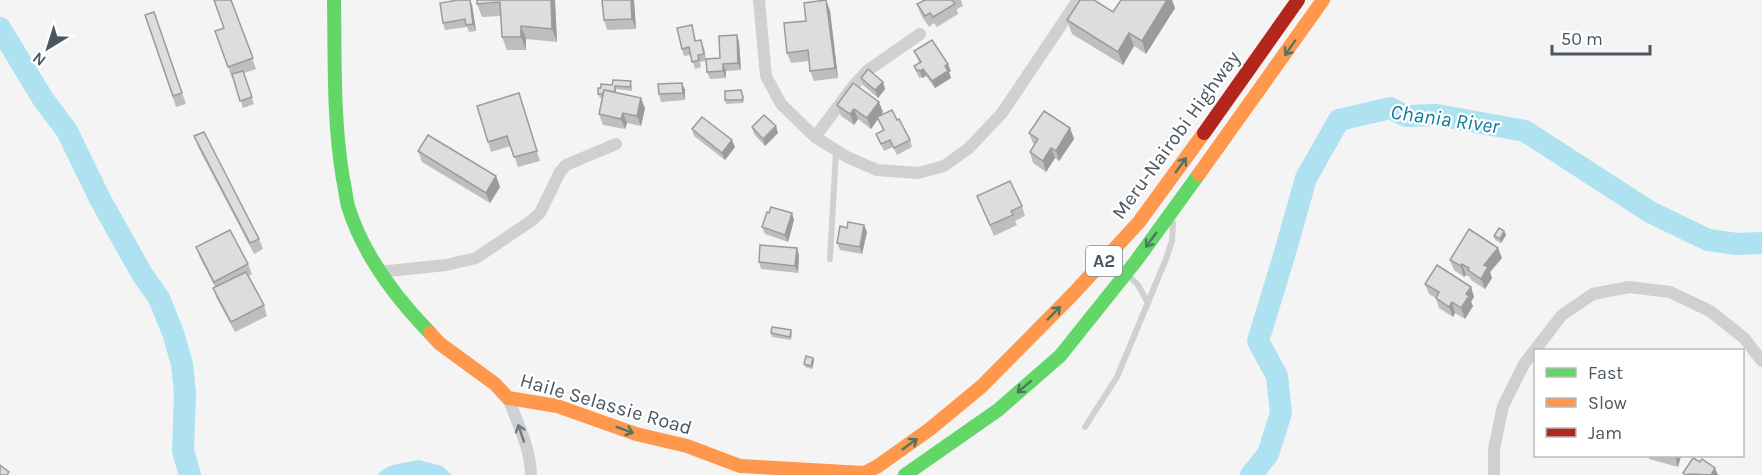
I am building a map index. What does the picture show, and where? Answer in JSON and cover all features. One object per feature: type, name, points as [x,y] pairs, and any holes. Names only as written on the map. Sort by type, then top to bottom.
[{"type":"main road","name":"Haile Selassie Road","points":[[334,0],[335,97],[339,156],[348,206],[365,248],[379,272],[439,343],[495,384],[508,398],[557,406],[636,434],[687,446],[742,470],[862,474]]},
{"type":"main road","name":"Meru-Nairobi Highway","points":[[862,474],[878,466],[930,429],[982,386],[1074,293],[1139,222],[1298,0]]},
{"type":"main road","name":"A2","points":[[905,475],[998,410],[1060,356],[1174,209],[1323,0]]},
{"type":"street","points":[[759,0],[766,76],[781,104],[815,136],[847,157],[877,170],[918,173],[944,166],[969,148],[1002,113],[1078,0]]},
{"type":"street","points":[[815,136],[867,71],[920,34]]},
{"type":"street","points":[[379,272],[446,265],[476,258],[540,213],[560,172],[566,165],[616,144]]},
{"type":"street","points":[[1536,349],[1562,315],[1593,294],[1629,286],[1670,292],[1710,311],[1744,338],[1762,361]]},
{"type":"street","points":[[1494,475],[1494,449],[1503,406],[1524,364],[1534,351]]},
{"type":"street","points":[[508,398],[522,435],[531,471]]},
{"type":"lane","points":[[831,259],[836,150]]},
{"type":"lane","points":[[1085,427],[1117,377],[1166,259],[1172,241],[1174,209]]},
{"type":"lane","points":[[1126,273],[1138,285],[1148,303]]},
{"type":"water","points":[[419,460],[442,466],[452,475],[378,475],[391,466]]},
{"type":"building","points":[[214,0],[231,0],[253,58],[228,67],[215,31],[224,28]]},
{"type":"building","points":[[470,0],[473,24],[466,25],[465,19],[443,23],[440,3]]},
{"type":"building","points":[[477,0],[551,0],[552,29],[521,26],[521,37],[502,37],[500,2],[477,4]]},
{"type":"building","points":[[602,0],[631,0],[632,19],[604,20]]},
{"type":"building","points":[[826,0],[835,68],[810,71],[808,50],[787,53],[784,23],[806,21],[804,3]]},
{"type":"building","points":[[925,0],[952,0],[955,4],[933,17],[930,13],[925,16],[917,4]]},
{"type":"building","points":[[1080,0],[1094,0],[1113,12],[1121,0],[1167,0],[1142,41],[1129,33],[1118,52],[1067,20]]},
{"type":"building","points":[[154,12],[182,93],[173,96],[145,15]]},
{"type":"building","points":[[692,25],[695,41],[701,40],[704,54],[698,55],[699,60],[692,62],[689,47],[682,49],[677,28]]},
{"type":"building","points":[[737,35],[738,63],[723,64],[723,71],[707,72],[706,59],[720,58],[719,36]]},
{"type":"building","points":[[932,40],[948,64],[945,66],[948,71],[932,81],[923,69],[917,71],[914,66],[921,62],[914,51]]},
{"type":"building","points":[[868,69],[883,82],[875,90],[861,78]]},
{"type":"building","points":[[243,71],[252,97],[240,101],[232,74]]},
{"type":"building","points":[[613,80],[631,81],[630,87],[615,86],[615,92],[604,90],[603,94],[598,94],[601,84],[612,85]]},
{"type":"building","points":[[682,83],[683,93],[659,94],[658,84]]},
{"type":"building","points":[[853,83],[879,102],[867,118],[854,109],[850,114],[837,105]]},
{"type":"building","points":[[604,90],[641,98],[637,116],[623,113],[621,119],[599,114]]},
{"type":"building","points":[[741,90],[742,100],[725,100],[725,91]]},
{"type":"building","points":[[519,93],[537,151],[514,157],[507,136],[488,142],[477,106]]},
{"type":"building","points":[[892,110],[910,140],[894,148],[890,140],[881,144],[876,134],[884,130],[877,117]]},
{"type":"building","points":[[1044,111],[1070,128],[1056,151],[1051,148],[1043,161],[1030,152],[1038,139],[1029,133]]},
{"type":"building","points":[[764,115],[776,126],[763,139],[752,127]]},
{"type":"building","points":[[702,117],[732,140],[722,153],[692,129]]},
{"type":"building","points":[[204,132],[259,239],[250,243],[194,136]]},
{"type":"building","points":[[428,135],[496,176],[486,193],[418,151]]},
{"type":"building","points":[[1010,181],[1022,206],[1011,211],[1013,215],[990,225],[977,196]]},
{"type":"building","points":[[771,207],[792,213],[785,235],[762,227]]},
{"type":"building","points":[[848,222],[864,225],[860,247],[837,243],[840,226],[847,228]]},
{"type":"building","points":[[1499,228],[1504,231],[1500,239],[1494,236]]},
{"type":"building","points":[[1469,229],[1498,248],[1484,265],[1488,267],[1481,279],[1468,270],[1469,268],[1450,260]]},
{"type":"building","points":[[230,230],[248,264],[214,282],[196,247]]},
{"type":"building","points":[[760,245],[797,248],[795,266],[759,262]]},
{"type":"building","points":[[1437,265],[1471,287],[1466,294],[1469,296],[1461,308],[1452,302],[1449,307],[1436,298],[1439,292],[1425,284]]},
{"type":"building","points":[[246,272],[264,305],[231,322],[213,288]]},
{"type":"building","points":[[772,327],[791,330],[790,337],[771,333]]},
{"type":"building","points":[[806,356],[813,358],[811,366],[804,364]]},
{"type":"building","points":[[1693,458],[1700,462],[1702,459],[1715,468],[1711,475],[1683,473]]},
{"type":"building","points":[[0,465],[9,472],[7,475],[0,475]]},
{"type":"waterway","points":[[0,28],[43,99],[67,131],[100,199],[142,274],[159,298],[182,364],[185,393],[183,451],[190,475]]},
{"type":"waterway","name":"Chania River","points":[[1251,475],[1268,454],[1281,413],[1277,376],[1258,341],[1306,178],[1339,120],[1390,108],[1406,116],[1437,115],[1525,131],[1650,212],[1708,240],[1737,244],[1762,243]]},
{"type":"traffic: fast","points":[[334,0],[338,135],[348,206],[371,258],[393,290],[430,333]]},
{"type":"traffic: fast","points":[[905,475],[998,410],[1060,356],[1136,261],[1199,174]]},
{"type":"traffic: slow","points":[[1199,174],[1323,0]]},
{"type":"traffic: slow","points":[[861,475],[878,466],[930,429],[982,386],[1074,293],[1139,222],[1204,133]]},
{"type":"traffic: slow","points":[[430,333],[439,343],[495,384],[508,398],[557,406],[636,434],[687,446],[740,466],[864,473]]},
{"type":"traffic: jam","points":[[1204,133],[1298,0]]}]
